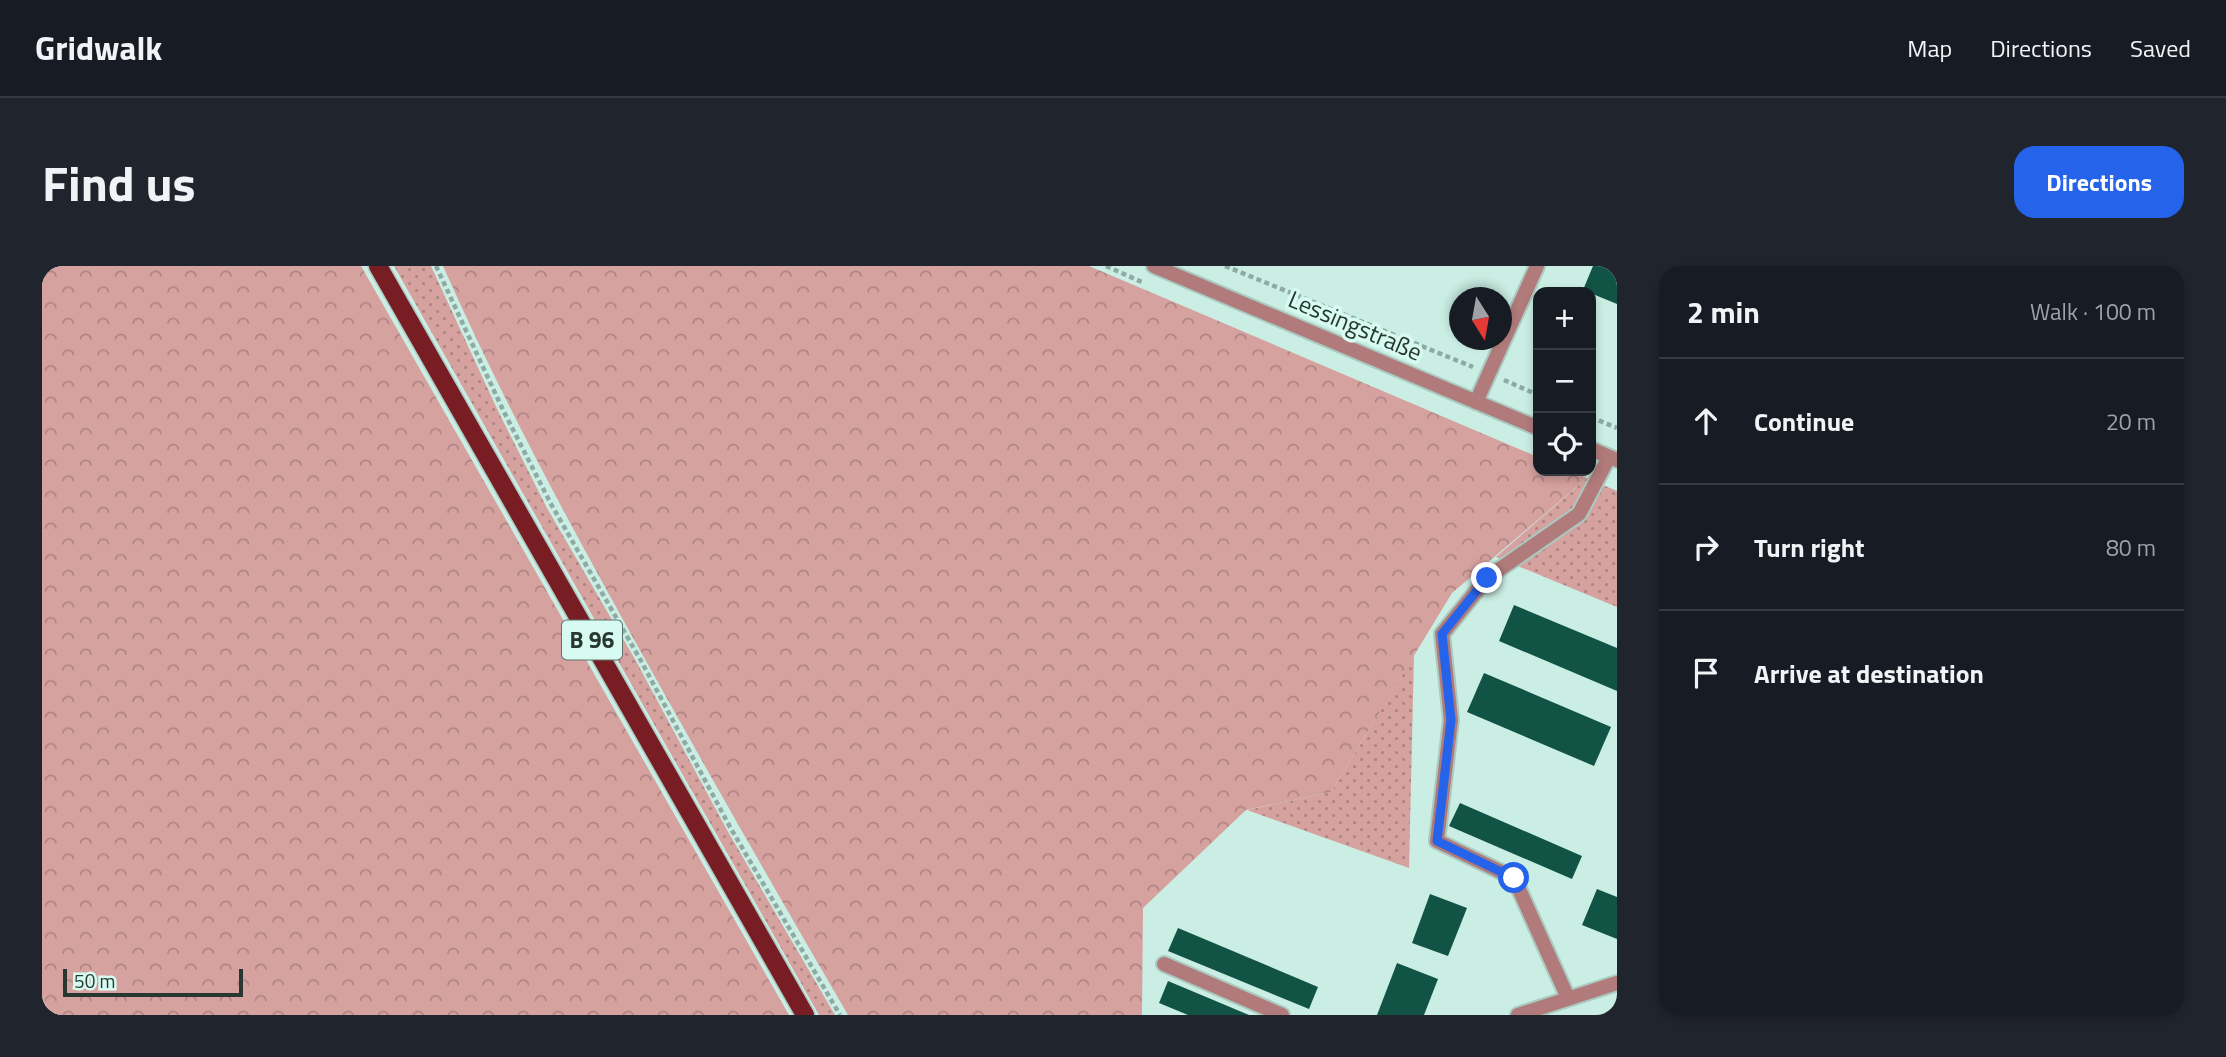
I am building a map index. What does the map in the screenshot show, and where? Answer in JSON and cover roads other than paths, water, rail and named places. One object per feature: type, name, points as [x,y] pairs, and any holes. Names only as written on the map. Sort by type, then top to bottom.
[{"type":"main road","name":"B 96","points":[[378,266],[805,1015]]},
{"type":"street","name":"Lessingstraße","points":[[1154,266],[1533,426]]},
{"type":"street","points":[[1476,402],[1537,266]]},
{"type":"street","points":[[1568,998],[1514,878],[1437,841],[1451,720],[1442,634],[1487,578],[1579,514],[1613,458],[1596,451]]},
{"type":"street","points":[[1164,964],[1282,1015]]},
{"type":"street","points":[[1518,1015],[1617,983]]}]
